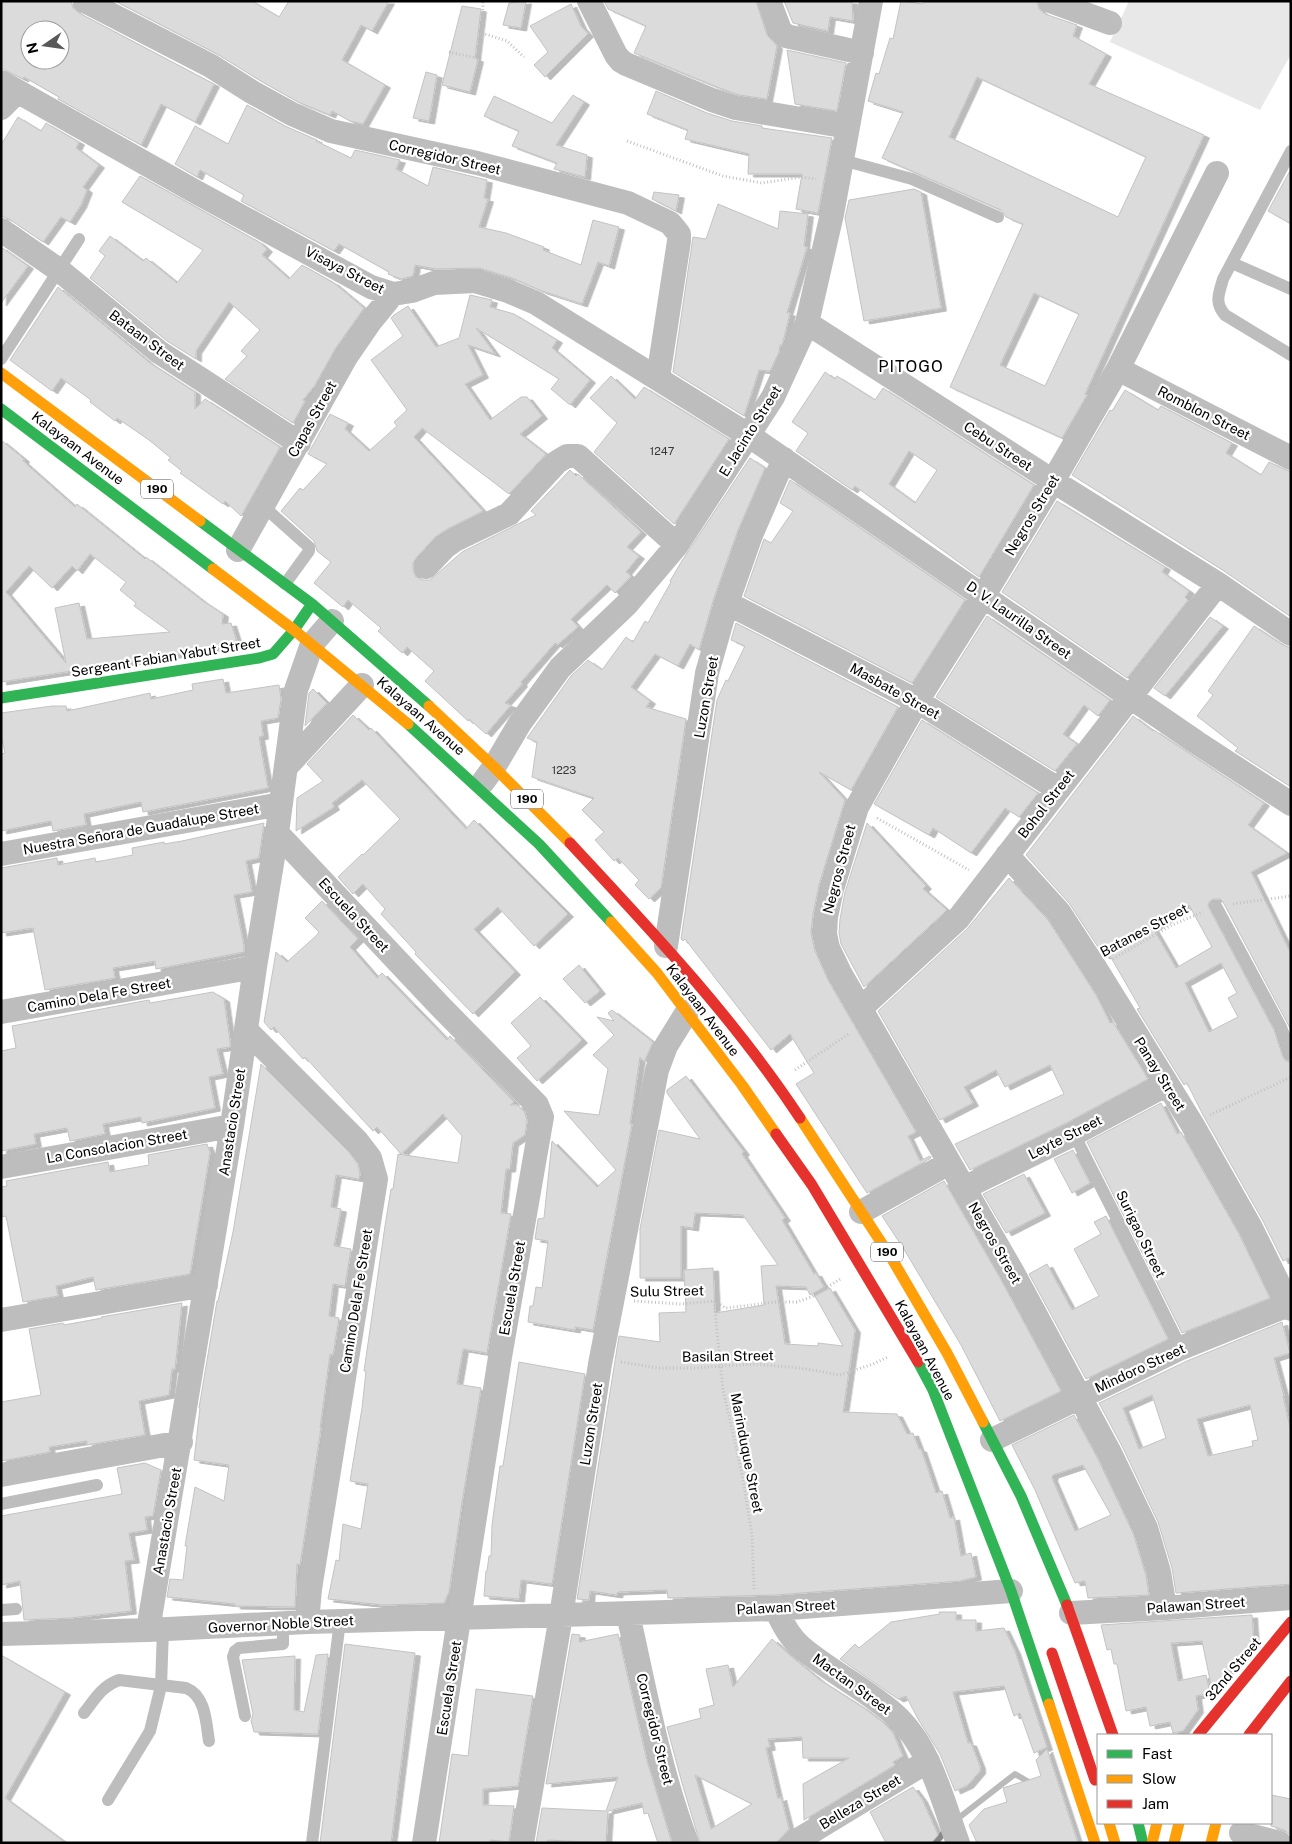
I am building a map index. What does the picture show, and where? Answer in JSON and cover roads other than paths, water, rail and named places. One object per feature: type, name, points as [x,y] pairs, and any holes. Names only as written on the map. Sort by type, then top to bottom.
[{"type":"main road","name":"Kalayaan Avenue","points":[[1,373],[312,604],[408,686],[559,831],[666,946],[712,999],[776,1082],[892,1259],[947,1353],[1020,1496],[1071,1613],[1113,1734]]},
{"type":"main road","name":"Kalayaan Avenue","points":[[1,409],[303,637],[362,685],[540,844],[657,973],[687,1012],[742,1085],[812,1185],[909,1346],[933,1390],[1011,1591],[1095,1843]]},
{"type":"main road","name":"Sergeant Fabian Yabut Street","points":[[1,698],[259,658],[273,654],[303,637],[312,604]]},
{"type":"main road","points":[[933,1390],[985,1492]]},
{"type":"main road","name":"32nd Street","points":[[1199,1734],[1291,1622]]},
{"type":"main road","points":[[1048,1644],[1072,1709],[1097,1787]]},
{"type":"main road","points":[[1250,1734],[1291,1681]]},
{"type":"main road","points":[[1109,1824],[1115,1843]]},
{"type":"main road","points":[[1138,1824],[1144,1843]]},
{"type":"main road","points":[[1152,1843],[1157,1824]]},
{"type":"main road","points":[[1174,1843],[1179,1824]]},
{"type":"main road","points":[[1211,1843],[1216,1824]]},
{"type":"street","name":"Corregidor Street","points":[[85,1],[210,66],[292,114],[330,131],[477,163],[628,203],[670,223],[679,234],[679,241],[658,378]]},
{"type":"street","points":[[589,1],[616,54],[626,64],[736,108],[848,127]]},
{"type":"street","points":[[769,1],[776,23],[786,36],[862,53]]},
{"type":"street","name":"E. Jacinto Street","points":[[479,788],[520,723],[560,668],[627,604],[677,545],[773,397],[807,323],[840,171],[871,1]]},
{"type":"street","points":[[1050,1],[1110,23]]},
{"type":"street","name":"Visaya Street","points":[[7,94],[196,192],[372,287],[393,294],[412,291],[434,283],[475,281],[508,291],[536,303],[748,435]]},
{"type":"street","name":"Negros Street","points":[[1164,1608],[1159,1572],[1146,1528],[1114,1461],[1012,1271],[836,964],[828,948],[825,934],[826,917],[832,889],[857,807],[917,701],[984,595],[1118,369],[1217,173]]},
{"type":"street","name":"Bataan Street","points":[[1,230],[59,270],[159,352],[299,443]]},
{"type":"street","name":"Capas Street","points":[[238,550],[346,358],[370,322],[393,294]]},
{"type":"street","name":"Cebu Street","points":[[807,323],[1053,481],[1218,584],[1291,634]]},
{"type":"street","name":"Romblon Street","points":[[1118,369],[1291,458]]},
{"type":"street","name":"D. V. Laurilla Street","points":[[748,435],[1196,742],[1291,804]]},
{"type":"street","points":[[426,567],[445,547],[455,540],[509,514],[558,462],[567,456],[578,456],[677,545]]},
{"type":"street","name":"Luzon Street","points":[[666,946],[707,673],[727,603],[751,535],[784,459]]},
{"type":"street","name":"Bohol Street","points":[[864,1015],[958,919],[1218,584]]},
{"type":"street","name":"Masbate Street","points":[[727,603],[917,701],[1058,789]]},
{"type":"street","name":"Anastacio Street","points":[[156,1630],[180,1442],[232,1126],[277,833],[303,637],[332,621]]},
{"type":"street","points":[[286,767],[362,685]]},
{"type":"street","name":"Nuestra Señora de Guadalupe Street","points":[[1,854],[281,804]]},
{"type":"street","name":"Escuela Street","points":[[277,833],[438,1004],[537,1105],[542,1117],[500,1357],[424,1843]]},
{"type":"street","name":"Panay Street","points":[[1007,854],[1058,912],[1096,969],[1166,1085],[1192,1124],[1251,1228],[1290,1306]]},
{"type":"street","name":"Camino Dela Fe Street","points":[[1,1012],[255,967]]},
{"type":"street","name":"Luzon Street","points":[[522,1843],[561,1616],[601,1359],[657,1070],[666,1046],[687,1012]]},
{"type":"street","name":"Camino Dela Fe Street","points":[[246,1030],[357,1141],[370,1158],[376,1178],[311,1579],[306,1622]]},
{"type":"street","name":"Leyte Street","points":[[964,1188],[1074,1134],[1166,1085]]},
{"type":"street","name":"La Consolacion Street","points":[[1,1167],[232,1126]]},
{"type":"street","points":[[861,1212],[949,1162]]},
{"type":"street","points":[[1,1320],[206,1285]]},
{"type":"street","name":"Mindoro Street","points":[[992,1440],[1180,1348],[1290,1306]]},
{"type":"street","points":[[1,1475],[180,1442]]},
{"type":"street","name":"Palawan Street","points":[[561,1616],[766,1609],[1011,1591]]},
{"type":"street","name":"Palawan Street","points":[[1071,1613],[1291,1598]]},
{"type":"street","name":"Mactan Street","points":[[766,1609],[800,1646],[894,1714],[912,1735],[928,1761],[958,1843]]},
{"type":"street","name":"Corregidor Street","points":[[628,1614],[675,1812],[687,1843]]},
{"type":"street","name":"Governor Noble Street","points":[[1,1634],[156,1630],[306,1622],[460,1617],[561,1616]]},
{"type":"street","name":"Belleza Street","points":[[804,1840],[928,1761]]},
{"type":"street","points":[[1241,1833],[1280,1843]]},
{"type":"lane","points":[[1291,151],[1223,279],[1218,299],[1220,308],[1226,314],[1291,354]]},
{"type":"lane","points":[[840,171],[912,180],[998,217]]},
{"type":"lane","points":[[1,359],[79,239]]},
{"type":"lane","points":[[1232,263],[1291,289]]},
{"type":"lane","points":[[263,506],[309,547],[309,551],[285,584]]},
{"type":"lane","points":[[1216,906],[1281,1027],[1291,1054]]},
{"type":"lane","name":"Surigao Street","points":[[1074,1134],[1180,1348]]},
{"type":"lane","points":[[1,1504],[97,1485]]},
{"type":"lane","points":[[1,1610],[16,1609]]},
{"type":"lane","points":[[312,1843],[340,1621]]},
{"type":"lane","points":[[245,1716],[233,1657],[234,1651],[239,1648],[283,1644],[283,1623]]},
{"type":"lane","points":[[108,1800],[150,1731],[161,1686],[156,1630]]},
{"type":"lane","points":[[84,1713],[101,1690],[114,1681],[186,1688],[198,1696],[202,1706],[209,1741]]},
{"type":"waterway","points":[[956,1820],[1015,1774],[1032,1784]]},
{"type":"waterway","points":[[935,1843],[947,1829]]},
{"type":"district","name":"PITOGO","points":[[911,366]]}]
